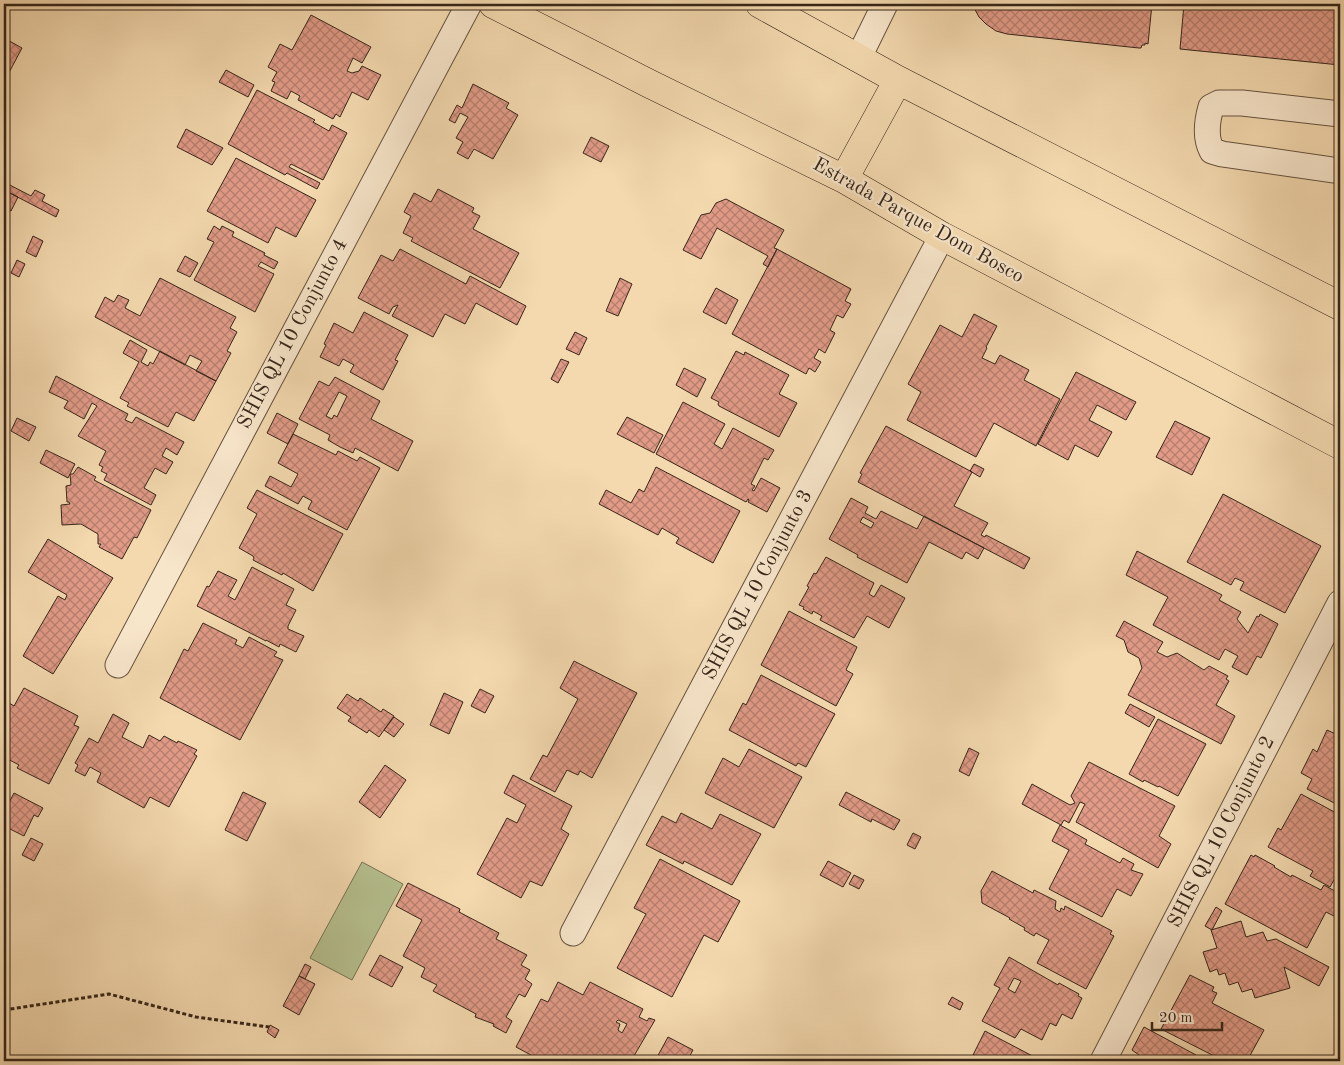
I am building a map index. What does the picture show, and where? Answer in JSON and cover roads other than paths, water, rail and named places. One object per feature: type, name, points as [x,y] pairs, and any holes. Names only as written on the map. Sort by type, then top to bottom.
[{"type":"main road","name":"Estrada Parque Dom Bosco","points":[[493,4],[650,84],[844,179],[942,236],[1340,445]]},
{"type":"main road","points":[[760,4],[898,80],[1340,306]]},
{"type":"main road","points":[[844,179],[898,80]]},
{"type":"street","name":"SHIS QL 10 Conjunto 4","points":[[118,665],[468,4]]},
{"type":"street","points":[[858,59],[885,4]]},
{"type":"street","points":[[1340,114],[1242,103],[1218,103],[1211,107],[1207,143],[1212,151],[1222,154],[1340,171]]},
{"type":"street","name":"SHIS QL 10 Conjunto 3","points":[[573,934],[942,236]]},
{"type":"street","name":"SHIS QL 10 Conjunto 2","points":[[1103,1061],[1340,603]]}]
